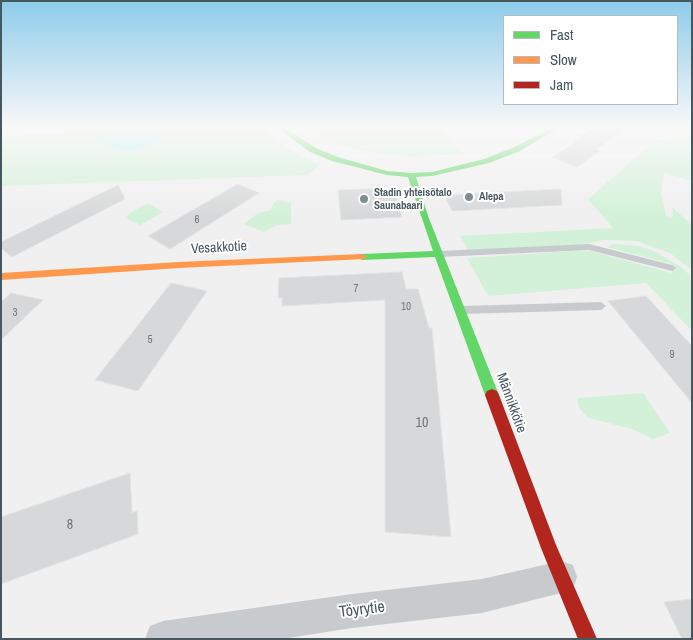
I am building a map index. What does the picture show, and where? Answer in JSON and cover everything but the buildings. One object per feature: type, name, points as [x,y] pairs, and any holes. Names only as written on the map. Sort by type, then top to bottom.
[{"type":"street","points":[[328,157],[387,172],[411,175],[432,174],[496,157]]},
{"type":"street","name":"Männikkötie","points":[[411,175],[424,216],[561,577],[588,639]]},
{"type":"street","name":"Vesakkotie","points":[[1,277],[179,265],[439,254]]},
{"type":"street","name":"Töyrytie","points":[[163,639],[352,611],[482,596],[561,577]]},
{"type":"lane","points":[[439,254],[589,247],[672,268]]},
{"type":"lane","points":[[461,310],[601,306]]},
{"type":"green space","points":[[1,157],[303,157],[319,165],[308,175],[1,186]]},
{"type":"green space","points":[[637,157],[692,157],[692,181],[664,173],[661,193],[666,216],[673,217],[672,207],[692,225],[692,270],[670,253],[636,241],[605,240],[578,245],[468,250],[460,236],[613,228],[588,199]]},
{"type":"green space","points":[[277,200],[291,203],[291,224],[277,225],[264,232],[244,224],[258,213],[271,210]]},
{"type":"green space","points":[[148,203],[163,212],[140,225],[125,218],[130,213]]},
{"type":"green space","points":[[614,244],[639,246],[654,251],[683,268],[692,278],[692,331],[646,283],[488,296],[467,258],[590,251],[672,273],[672,264],[607,247]]},
{"type":"green space","points":[[643,393],[670,433],[653,439],[632,429],[588,418],[579,408],[577,398]]},
{"type":"traffic: fast","points":[[330,157],[387,173],[411,175],[432,174],[497,157]]},
{"type":"traffic: fast","points":[[411,175],[424,216],[492,395]]},
{"type":"traffic: fast","points":[[362,257],[439,254]]},
{"type":"traffic: slow","points":[[1,277],[179,265],[362,257]]},
{"type":"traffic: jam","points":[[492,395],[549,548],[588,639]]},
{"type":"place","name":"Alepa","points":[[469,197]]},
{"type":"place","name":"Stadin yhteisötalo Saunabaari","points":[[364,199]]}]
